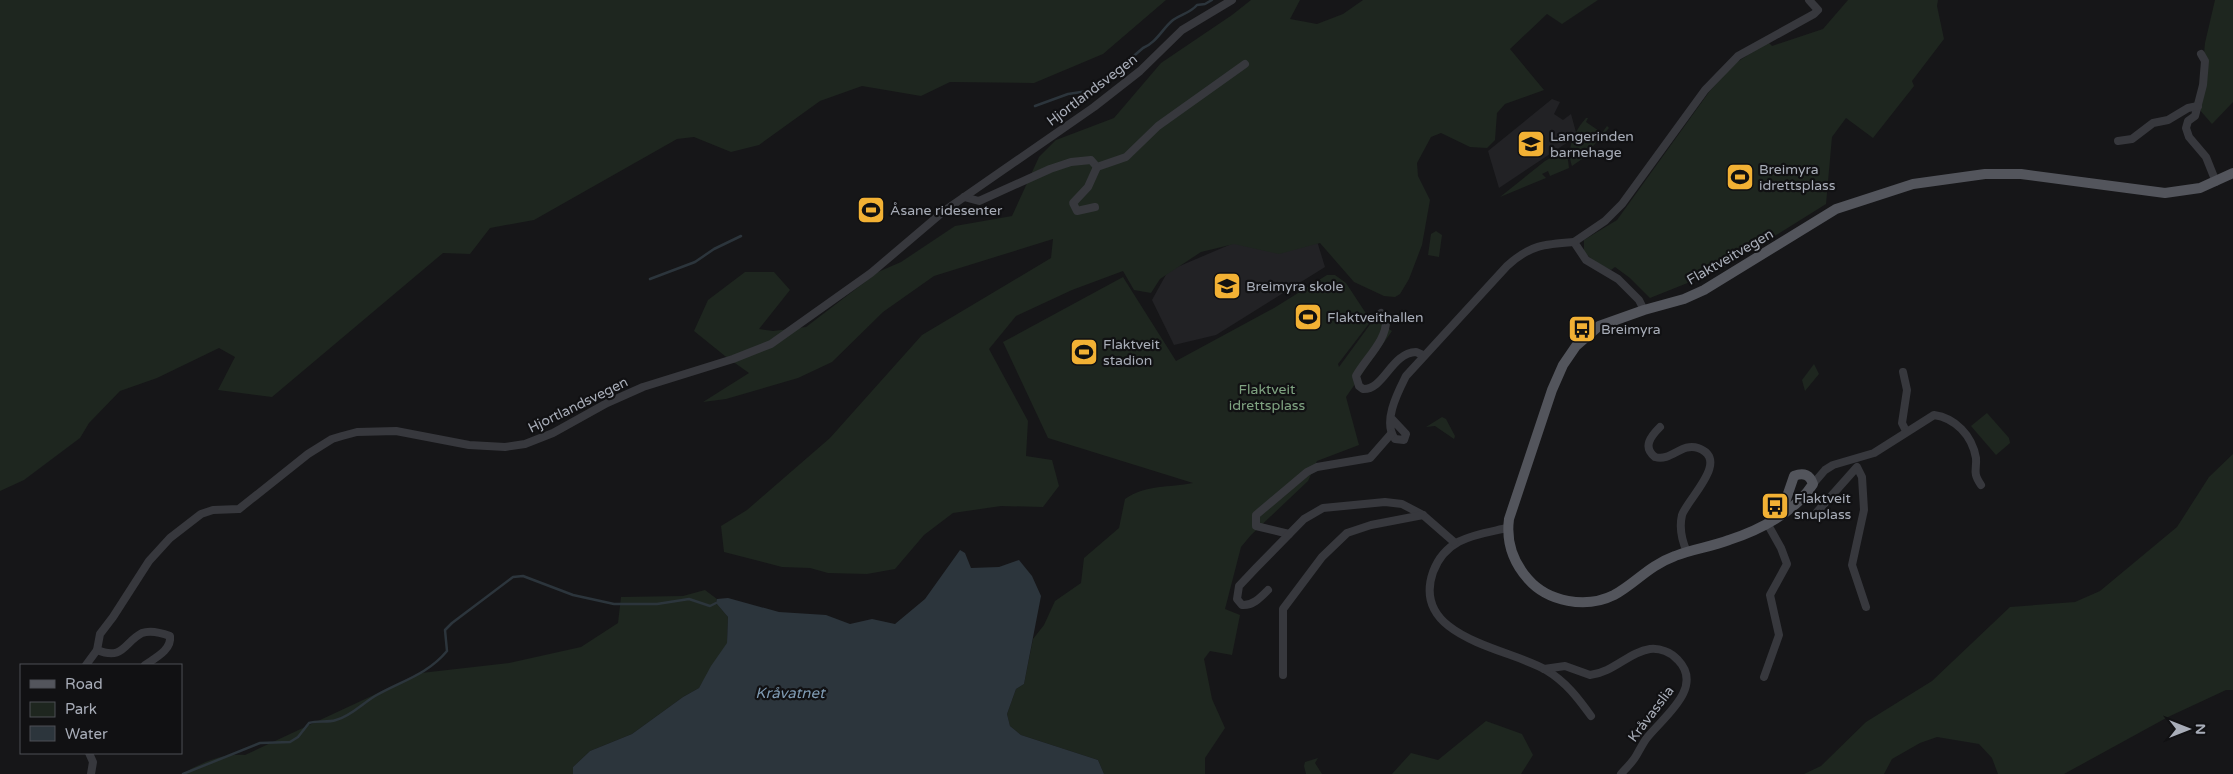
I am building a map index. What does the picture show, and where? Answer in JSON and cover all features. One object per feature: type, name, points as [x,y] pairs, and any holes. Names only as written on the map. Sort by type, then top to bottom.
[{"type":"main road","name":"Flaktveitvegen","points":[[1814,484],[1800,500],[1767,523],[1730,540],[1687,552],[1657,564],[1615,595],[1601,600],[1571,602],[1550,596],[1532,584],[1522,572],[1510,547],[1507,528],[1528,457],[1563,365],[1576,346],[1599,326],[1644,310],[1684,299],[1704,290],[1836,209],[1913,184],[1985,174],[2021,174],[2165,193],[2200,188],[2216,182],[2233,172]]},
{"type":"main road","points":[[1781,514],[1794,476],[1805,474],[1812,479],[1814,484]]},
{"type":"street","name":"Hjortlandsvegen","points":[[87,664],[97,650],[100,634],[155,553],[183,526],[207,511],[239,509],[308,454],[332,439],[357,432],[396,431],[483,446],[511,446],[537,440],[607,403],[643,387],[733,359],[771,344],[871,273],[944,211],[1094,107],[1140,71],[1182,30],[1232,0]]},
{"type":"street","points":[[1289,534],[1256,526],[1256,515],[1307,472],[1318,467],[1370,458],[1391,434],[1391,418],[1399,390],[1406,376],[1423,355],[1518,256],[1539,245],[1574,242],[1605,221],[1622,204],[1705,90],[1738,56],[1814,14],[1818,10],[1809,0]]},
{"type":"street","points":[[2201,54],[2205,61],[2198,106],[2195,116],[2188,121],[2186,128],[2189,137],[2206,157],[2216,182]]},
{"type":"street","points":[[1095,207],[1077,210],[1073,203],[1088,187],[1097,167],[1126,157],[1158,126],[1245,64]]},
{"type":"street","points":[[2118,141],[2132,139],[2153,123],[2168,120],[2188,108],[2198,106]]},
{"type":"street","points":[[964,197],[979,201],[1050,169],[1071,162],[1091,160],[1097,167]]},
{"type":"street","points":[[1574,242],[1586,260],[1618,279],[1639,300],[1644,310]]},
{"type":"street","points":[[1381,313],[1386,320],[1384,334],[1356,376],[1359,386],[1363,389],[1373,387],[1402,355],[1416,352],[1423,355]]},
{"type":"street","points":[[1903,372],[1907,390],[1902,423],[1906,431]]},
{"type":"street","name":"Flaktveitvegen","points":[[1817,512],[1856,463],[1934,415],[1947,417],[1959,426],[1969,440],[1976,460],[1975,473],[1980,485]]},
{"type":"street","points":[[1391,418],[1406,434],[1406,438],[1399,441],[1391,434]]},
{"type":"street","points":[[1660,426],[1648,444],[1649,450],[1655,457],[1666,458],[1687,447],[1696,447],[1705,452],[1710,463],[1710,470],[1706,478],[1690,500],[1683,514],[1680,530],[1687,552]]},
{"type":"street","name":"Flaktveitvegen","points":[[1814,484],[1825,470],[1843,460],[1856,463]]},
{"type":"street","points":[[1856,463],[1862,478],[1864,510],[1852,565],[1866,607]]},
{"type":"street","points":[[1268,590],[1252,604],[1246,606],[1242,605],[1237,599],[1239,586],[1289,534],[1314,512],[1333,506],[1393,502],[1402,504],[1423,515],[1454,542],[1507,528]]},
{"type":"street","points":[[1283,675],[1283,609],[1322,557],[1347,533],[1371,525],[1423,515]]},
{"type":"street","points":[[1764,677],[1780,635],[1770,595],[1786,564],[1781,548],[1767,523]]},
{"type":"street","name":"Kråvasslia","points":[[1454,542],[1444,552],[1437,564],[1430,584],[1434,605],[1441,619],[1462,635],[1544,669],[1572,689],[1592,716]]},
{"type":"street","points":[[97,650],[114,653],[129,645],[143,633],[156,632],[170,636],[171,641],[166,650],[146,664]]},
{"type":"street","name":"Kråvasslia","points":[[1544,669],[1565,666],[1590,675],[1606,672],[1641,651],[1650,649],[1668,652],[1682,665],[1686,681],[1684,694],[1645,740],[1631,764],[1621,774]]},
{"type":"street","points":[[89,754],[93,762],[91,774]]},
{"type":"shaded area","name":"Langerinden barnehage","points":[[1552,99],[1560,102],[1554,114],[1563,120],[1571,114],[1577,136],[1499,188],[1488,151]]},
{"type":"shaded area","name":"Breimyra skole","points":[[1262,231],[1317,241],[1325,267],[1216,335],[1174,345],[1152,300],[1168,271]]},
{"type":"green space","points":[[0,0],[1166,0],[1103,54],[1034,83],[950,82],[921,96],[862,86],[820,101],[759,145],[731,152],[694,137],[677,139],[534,220],[490,228],[470,254],[443,253],[272,397],[218,390],[235,357],[219,348],[157,378],[120,391],[89,423],[80,438],[24,480],[0,491]]},
{"type":"green space","points":[[1251,0],[1300,0],[1290,19],[1317,24],[1343,14],[1363,0],[1598,0],[1562,24],[1547,14],[1510,49],[1544,90],[1505,104],[1497,113],[1495,140],[1487,148],[1470,147],[1441,133],[1431,137],[1417,163],[1418,176],[1430,200],[1422,245],[1409,279],[1400,294],[1395,297],[1384,296],[1354,282],[1320,243],[1279,254],[1234,244],[1201,252],[1160,279],[1151,293],[1134,290],[1123,271],[1072,290],[1016,316],[989,349],[1028,421],[1026,456],[1052,460],[1059,486],[1043,507],[1001,506],[953,513],[924,535],[895,569],[867,574],[828,573],[810,568],[782,567],[724,552],[721,526],[747,510],[830,438],[922,335],[1051,258],[1053,239],[934,276],[883,312],[832,362],[798,378],[726,399],[703,402],[749,373],[694,331],[708,300],[745,272],[774,272],[790,290],[759,329],[773,331],[806,327],[878,272],[901,262],[955,226],[1012,216],[1039,157],[1056,140],[1114,118],[1161,63]]},
{"type":"green space","points":[[1848,0],[1938,0],[1937,6],[1944,39],[1912,81],[1914,86],[1873,138],[1846,118],[1832,137],[1826,204],[1720,270],[1650,298],[1630,278],[1615,267],[1611,270],[1595,262],[1584,252],[1584,240],[1617,220],[1709,92],[1734,64],[1768,42],[1772,46],[1823,29]]},
{"type":"green space","points":[[2215,0],[2233,0],[2233,102],[2212,124],[2199,109],[2205,43]]},
{"type":"green space","points":[[1586,118],[1588,118],[1586,122],[1602,133],[1607,126],[1609,128],[1586,154],[1582,150],[1577,155],[1580,158],[1582,156],[1582,159],[1572,166],[1570,153],[1572,140]]},
{"type":"green space","points":[[1563,151],[1567,153],[1569,168],[1550,176],[1548,171],[1542,174],[1546,178],[1500,197],[1545,161]]},
{"type":"green space","points":[[1436,231],[1442,235],[1439,257],[1428,255],[1431,234]]},
{"type":"green space","name":"Flaktveit idrettsplass","points":[[1327,275],[1335,275],[1346,283],[1371,321],[1338,364],[1339,367],[1374,319],[1392,331],[1346,397],[1359,445],[1317,461],[1308,481],[1251,535],[1241,547],[1225,609],[1240,615],[1232,655],[1210,651],[1204,659],[1212,699],[1225,728],[1205,758],[1205,774],[1104,774],[1098,760],[1021,735],[1010,726],[1007,714],[1016,689],[1024,684],[1033,639],[1044,625],[1055,601],[1081,583],[1084,558],[1119,528],[1125,499],[1133,494],[1149,489],[1193,483],[1048,438],[1003,342],[1123,277],[1176,361],[1274,308]]},
{"type":"green space","points":[[1814,364],[1819,374],[1805,391],[1802,380]]},
{"type":"green space","points":[[1987,413],[2009,438],[2010,443],[1996,455],[1971,426]]},
{"type":"green space","points":[[1442,417],[1446,419],[1455,436],[1454,439],[1435,426],[1426,427]]},
{"type":"green space","points":[[2233,454],[2233,690],[2226,690],[2168,717],[2064,774],[1998,774],[1992,758],[1979,744],[1937,737],[1920,743],[1892,759],[1884,774],[1804,774],[1821,766],[1866,722],[1932,681],[2010,607],[2075,602],[2100,591],[2177,527],[2209,477]]},
{"type":"green space","points":[[705,590],[717,599],[716,603],[728,617],[727,644],[699,688],[683,697],[632,734],[590,751],[573,767],[573,774],[182,774],[220,757],[245,755],[421,673],[509,663],[581,647],[618,623],[621,597],[683,596]]},
{"type":"green space","points":[[1486,721],[1522,734],[1533,755],[1521,774],[1392,774],[1411,753],[1438,760]]},
{"type":"green space","points":[[1318,758],[1315,763],[1322,774],[1306,774],[1305,762]]},
{"type":"water","name":"Kråvatnet","points":[[960,550],[965,553],[971,568],[999,567],[1019,560],[1032,576],[1041,596],[1024,684],[1016,689],[1007,714],[1010,726],[1021,735],[1098,760],[1104,774],[573,774],[573,767],[590,751],[632,734],[683,697],[699,688],[727,643],[728,617],[716,603],[717,599],[728,598],[779,612],[826,615],[850,624],[872,619],[895,624],[925,599]]},
{"type":"waterway","points":[[1035,106],[1068,94],[1094,90],[1156,39],[1173,20],[1189,12],[1197,5],[1205,4],[1212,0]]},
{"type":"waterway","points":[[650,279],[695,262],[714,249],[741,236]]},
{"type":"waterway","points":[[183,774],[260,743],[290,742],[298,737],[309,723],[333,721],[341,718],[375,696],[422,672],[447,651],[445,630],[513,577],[523,576],[573,595],[614,604],[657,604],[689,599],[710,606],[716,603]]},
{"type":"place","name":"Langerinden barnehage","points":[[1531,144]]},
{"type":"place","name":"Breimyra idrettsplass","points":[[1740,177]]},
{"type":"place","name":"Åsane ridesenter","points":[[871,210]]},
{"type":"place","name":"Breimyra skole","points":[[1227,286]]},
{"type":"place","name":"Flaktveithallen","points":[[1308,317]]},
{"type":"place","name":"Breimyra","points":[[1582,329]]},
{"type":"place","name":"Flaktveit stadion","points":[[1084,352]]},
{"type":"place","name":"Flaktveit snuplass","points":[[1775,506]]}]
